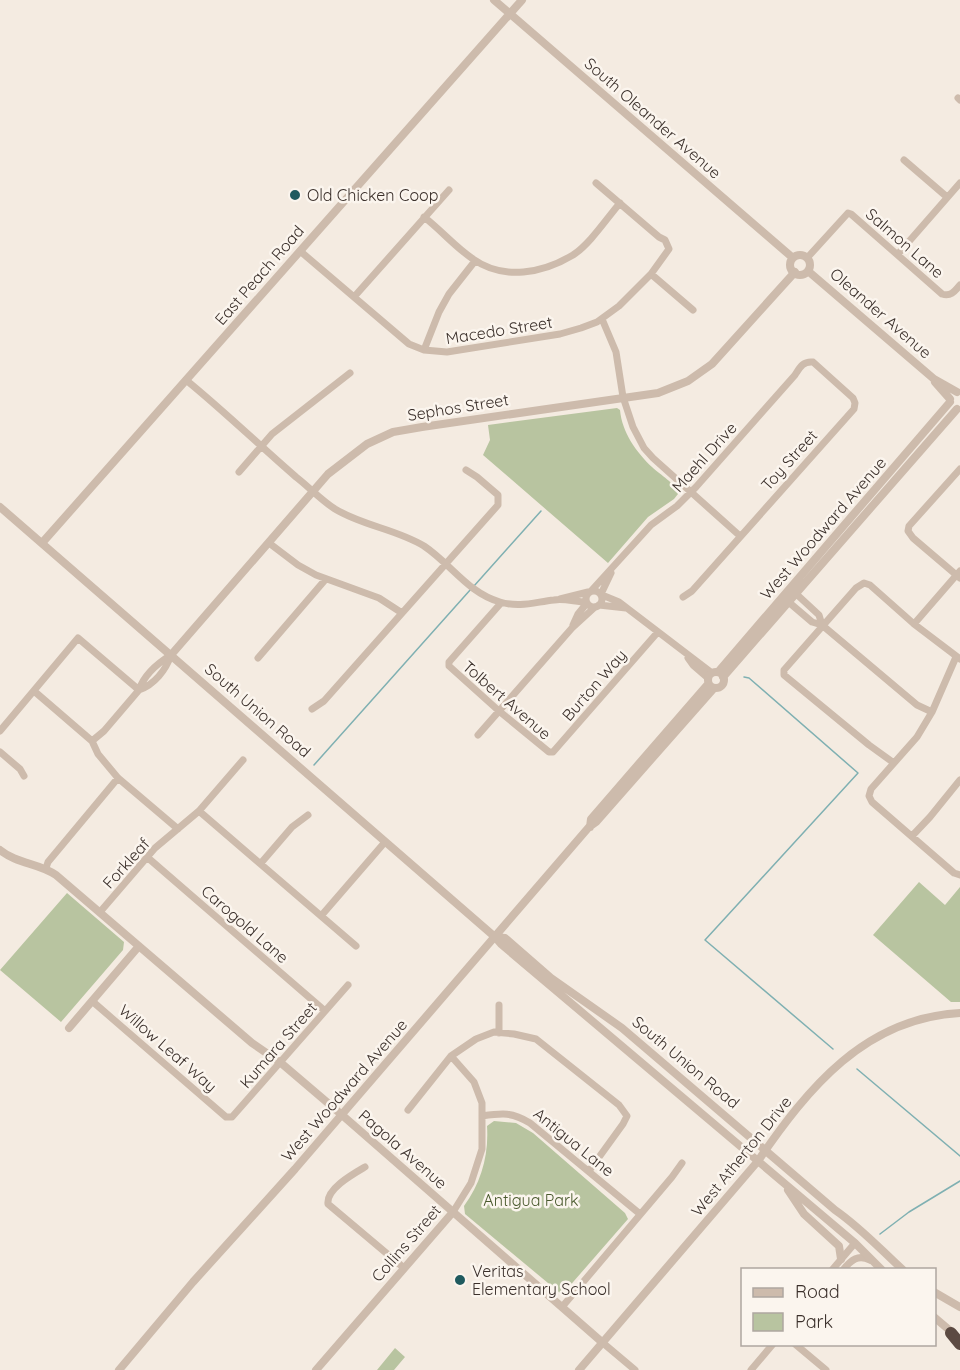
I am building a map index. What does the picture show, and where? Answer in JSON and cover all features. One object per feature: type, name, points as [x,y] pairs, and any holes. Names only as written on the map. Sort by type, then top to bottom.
[{"type":"highway","points":[[956,1335],[960,1344]]},
{"type":"street","name":"South Oleander Avenue","points":[[494,0],[793,258]]},
{"type":"street","name":"East Peach Road","points":[[42,543],[522,0]]},
{"type":"street","points":[[904,160],[947,197]]},
{"type":"street","points":[[424,217],[475,261],[502,272],[529,272],[548,267],[574,254],[620,203],[596,183]]},
{"type":"street","points":[[898,254],[960,183]]},
{"type":"street","points":[[354,297],[448,190]]},
{"type":"street","name":"Macedo Street","points":[[300,251],[409,344],[424,350],[447,352],[560,334],[602,319],[619,306],[651,274],[669,249],[669,244],[665,240],[620,203]]},
{"type":"street","name":"Salmon Lane","points":[[807,258],[845,215],[851,214],[946,295],[953,293],[960,285]]},
{"type":"street","points":[[802,255],[807,258],[810,266],[808,271],[802,274],[795,272],[791,265],[793,258],[802,255]]},
{"type":"street","points":[[424,350],[449,294],[475,261]]},
{"type":"street","name":"Oleander Avenue","points":[[808,271],[934,379],[959,392]]},
{"type":"street","name":"Sephos Street","points":[[171,655],[328,474],[367,444],[393,432],[658,393],[675,387],[700,373],[721,355],[795,272]]},
{"type":"street","points":[[651,274],[693,310]]},
{"type":"street","points":[[602,319],[616,352],[623,397],[633,427],[644,448],[740,536]]},
{"type":"street","name":"Toy Street","points":[[683,597],[692,591],[854,409],[855,400],[816,364],[807,362]]},
{"type":"street","name":"Maehl Drive","points":[[590,591],[651,525],[677,506],[691,492],[795,375],[801,365],[807,362]]},
{"type":"street","points":[[239,472],[260,447],[287,422],[350,373]]},
{"type":"street","name":"Oleander Avenue","points":[[934,379],[954,405]]},
{"type":"street","points":[[186,380],[260,447],[335,509],[405,535],[426,548],[486,598],[501,603],[522,605],[596,590],[619,602],[635,614],[714,679]]},
{"type":"street","name":"West Woodward Avenue","points":[[119,1370],[193,1282],[253,1218],[596,822],[714,679],[786,600],[954,405],[952,395],[959,392]]},
{"type":"street","points":[[914,624],[959,575],[913,538],[908,531],[909,526],[960,469]]},
{"type":"street","points":[[312,709],[324,701],[498,505],[498,495],[466,470]]},
{"type":"street","name":"South Union Road","points":[[0,507],[501,944],[855,1243],[881,1268]]},
{"type":"street","points":[[268,543],[297,565],[325,580],[374,596],[402,614]]},
{"type":"street","name":"Maehl Drive","points":[[601,594],[615,565]]},
{"type":"street","points":[[258,658],[325,580]]},
{"type":"street","points":[[894,762],[869,745],[784,675],[784,670],[789,663],[856,588],[864,583],[870,585],[914,624],[958,658],[917,737],[871,789],[869,796],[872,802],[954,873],[960,875]]},
{"type":"street","points":[[572,628],[590,591]]},
{"type":"street","points":[[793,591],[819,615],[822,626]]},
{"type":"street","points":[[478,735],[572,628],[597,606],[602,600],[601,594]]},
{"type":"street","points":[[560,599],[626,609]]},
{"type":"street","points":[[786,600],[812,622],[822,626],[917,705],[932,712]]},
{"type":"street","points":[[575,601],[579,610],[578,614]]},
{"type":"street","name":"Tolbert Avenue","points":[[501,603],[448,662],[449,666],[549,752]]},
{"type":"street","name":"Burton Way","points":[[549,752],[553,752],[657,633]]},
{"type":"street","points":[[0,731],[78,638],[139,690]]},
{"type":"street","points":[[92,741],[104,731],[139,690],[142,682],[159,662],[171,655]]},
{"type":"street","points":[[34,691],[92,741],[98,754],[118,778],[176,831]]},
{"type":"street","points":[[0,752],[20,769],[24,776]]},
{"type":"street","name":"Forkleaf","points":[[100,912],[155,848],[199,811],[243,760]]},
{"type":"street","points":[[0,850],[19,861],[46,868],[48,862],[118,778]]},
{"type":"street","points":[[912,836],[960,780]]},
{"type":"street","points":[[199,811],[356,946]]},
{"type":"street","points":[[261,863],[292,827],[308,815]]},
{"type":"street","points":[[321,916],[385,842]]},
{"type":"street","name":"Carogold Lane","points":[[147,857],[325,1011]]},
{"type":"street","name":"Pagola Avenue","points":[[46,868],[72,887],[252,1043],[281,1063],[342,1115],[603,1343]]},
{"type":"street","name":"South Union Road","points":[[495,937],[505,938],[551,978],[622,1028],[860,1228],[879,1249],[902,1268]]},
{"type":"street","points":[[69,1028],[139,946]]},
{"type":"street","name":"Kumara Street","points":[[226,1117],[232,1117],[237,1113],[348,985]]},
{"type":"street","name":"Willow Leaf Way","points":[[92,1000],[226,1117]]},
{"type":"street","points":[[499,1005],[499,1033]]},
{"type":"street","name":"West Atherton Drive","points":[[579,1370],[758,1161],[776,1134],[809,1095],[850,1053],[894,1027],[927,1017],[960,1013]]},
{"type":"street","points":[[408,1110],[451,1056],[476,1039],[494,1032],[536,1039],[619,1105],[627,1116],[588,1171]]},
{"type":"street","name":"Collins Street","points":[[316,1370],[453,1212],[471,1183],[482,1149],[482,1103],[474,1082],[451,1056]]},
{"type":"street","name":"Antigua Lane","points":[[482,1116],[503,1113],[517,1115],[537,1127],[640,1214]]},
{"type":"street","points":[[562,1307],[672,1177],[682,1162]]},
{"type":"street","points":[[365,1167],[330,1193],[328,1204],[404,1268]]},
{"type":"street","points":[[783,1182],[797,1206],[839,1246],[841,1259]]},
{"type":"street","points":[[833,1268],[855,1243],[861,1241],[879,1249]]},
{"type":"street","points":[[844,1268],[858,1257],[873,1262]]},
{"type":"street","points":[[936,1293],[960,1307]]},
{"type":"street","points":[[936,1319],[956,1335]]},
{"type":"street","points":[[603,1343],[635,1370]]},
{"type":"street","points":[[752,1370],[771,1346]]},
{"type":"street","points":[[797,1346],[826,1370]]},
{"type":"green space","points":[[617,408],[620,410],[627,434],[635,448],[671,483],[678,494],[648,517],[608,563],[483,455],[490,440],[488,425]]},
{"type":"green space","points":[[919,882],[945,905],[960,887],[960,1002],[951,1002],[873,935]]},
{"type":"green space","points":[[67,893],[124,942],[123,950],[61,1022],[0,970]]},
{"type":"green space","name":"Antigua Park","points":[[494,1121],[516,1123],[533,1133],[625,1213],[628,1219],[567,1289],[560,1293],[465,1214],[464,1206],[483,1168],[487,1148],[487,1126]]},
{"type":"green space","points":[[395,1348],[405,1357],[394,1370],[377,1370]]},
{"type":"waterway","points":[[474,586],[541,511]]},
{"type":"waterway","points":[[314,765],[471,589]]},
{"type":"waterway","points":[[744,677],[749,678],[858,773],[705,940],[833,1049]]},
{"type":"waterway","points":[[857,1069],[960,1156]]},
{"type":"waterway","points":[[880,1234],[909,1212],[960,1181]]},
{"type":"place","name":"Old Chicken Coop","points":[[295,195]]},
{"type":"place","name":"Veritas Elementary School","points":[[460,1280]]}]
